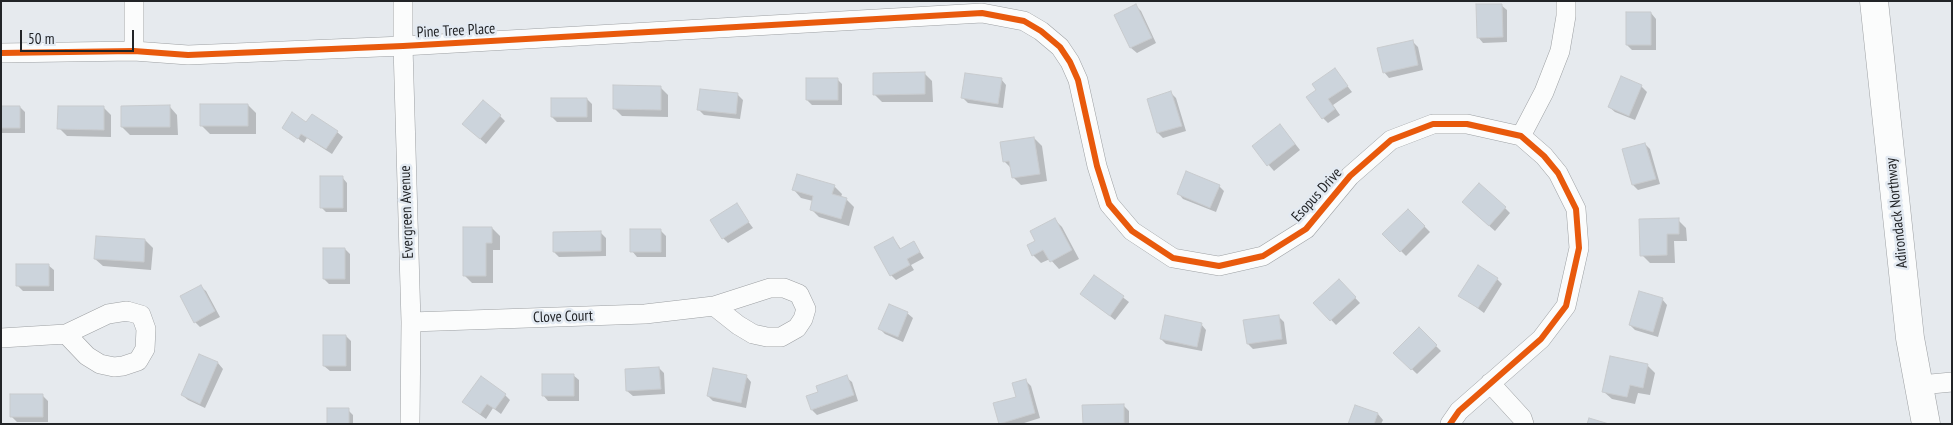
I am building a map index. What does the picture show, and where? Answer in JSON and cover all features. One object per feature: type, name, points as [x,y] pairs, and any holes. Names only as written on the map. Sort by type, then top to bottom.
[{"type":"highway","name":"Adirondack Northway","points":[[1874,1],[1910,338],[1926,424]]},
{"type":"highway","points":[[1910,338],[1914,424]]},
{"type":"street","points":[[134,1],[134,50]]},
{"type":"street","name":"Evergreen Avenue","points":[[404,1],[403,46],[411,322],[410,424]]},
{"type":"street","points":[[1522,136],[1544,92],[1560,51],[1566,16],[1566,1]]},
{"type":"street","name":"Esopus Drive","points":[[912,17],[982,13],[1024,21],[1041,31],[1060,48],[1070,62],[1078,80],[1109,204],[1132,231],[1173,258],[1220,266],[1263,256],[1306,229],[1350,176],[1391,140],[1433,124],[1467,124],[1522,136],[1558,172],[1576,209],[1579,248],[1566,306],[1541,339],[1459,411],[1450,424]]},
{"type":"street","name":"Pine Tree Place","points":[[1,53],[134,50],[188,55],[403,46],[912,17]]},
{"type":"street","name":"Clove Court","points":[[411,322],[645,314],[714,306]]},
{"type":"street","points":[[1,338],[66,334]]},
{"type":"street","points":[[1920,385],[1952,382]]},
{"type":"street","points":[[1490,383],[1522,418],[1524,424]]},
{"type":"building","points":[[1136,4],[1152,38],[1130,48],[1114,15]]},
{"type":"building","points":[[1476,4],[1502,4],[1503,37],[1477,38]]},
{"type":"building","points":[[1626,12],[1651,12],[1651,45],[1626,45]]},
{"type":"building","points":[[1413,40],[1418,65],[1383,73],[1377,48]]},
{"type":"building","points":[[1335,68],[1348,86],[1328,99],[1335,109],[1322,119],[1306,97],[1316,90],[1312,84]]},
{"type":"building","points":[[925,72],[925,94],[873,95],[873,73]]},
{"type":"building","points":[[965,73],[1002,78],[998,104],[961,98]]},
{"type":"building","points":[[1621,76],[1642,85],[1629,116],[1608,107]]},
{"type":"building","points":[[806,78],[838,78],[838,100],[806,100]]},
{"type":"building","points":[[613,85],[661,86],[661,110],[613,109]]},
{"type":"building","points":[[700,89],[738,93],[736,114],[697,110]]},
{"type":"building","points":[[1171,91],[1182,126],[1157,133],[1147,99]]},
{"type":"building","points":[[551,98],[587,98],[587,117],[551,117]]},
{"type":"building","points":[[483,100],[501,115],[480,139],[462,124]]},
{"type":"building","points":[[200,104],[248,104],[248,126],[200,126]]},
{"type":"building","points":[[170,105],[170,127],[121,127],[121,106]]},
{"type":"building","points":[[1,106],[20,106],[20,128],[1,128]]},
{"type":"building","points":[[58,106],[104,106],[104,130],[57,129]]},
{"type":"building","points":[[292,112],[306,122],[312,114],[338,131],[326,149],[301,134],[298,139],[282,128]]},
{"type":"building","points":[[1280,124],[1295,144],[1267,166],[1252,146]]},
{"type":"building","points":[[1034,137],[1040,174],[1012,178],[1009,161],[1003,162],[1000,142]]},
{"type":"building","points":[[1645,143],[1656,179],[1632,185],[1622,149]]},
{"type":"building","points":[[1186,171],[1220,185],[1210,208],[1177,194]]},
{"type":"building","points":[[797,174],[835,185],[832,194],[847,198],[841,219],[810,210],[813,196],[792,190]]},
{"type":"building","points":[[320,176],[343,176],[343,208],[320,208]]},
{"type":"building","points":[[1479,183],[1506,207],[1489,226],[1462,202]]},
{"type":"building","points":[[737,203],[749,222],[722,239],[710,220]]},
{"type":"building","points":[[1408,209],[1425,226],[1400,252],[1382,234]]},
{"type":"building","points":[[1055,218],[1072,250],[1050,262],[1043,250],[1032,256],[1027,245],[1035,241],[1030,231]]},
{"type":"building","points":[[1679,218],[1679,234],[1667,234],[1667,255],[1640,256],[1639,219]]},
{"type":"building","points":[[463,227],[492,227],[492,243],[486,243],[486,276],[463,276]]},
{"type":"building","points":[[630,229],[661,229],[661,252],[630,252]]},
{"type":"building","points":[[601,231],[601,251],[553,252],[553,232]]},
{"type":"building","points":[[96,236],[145,239],[144,262],[94,259]]},
{"type":"building","points":[[893,237],[900,249],[914,241],[920,252],[907,259],[910,265],[890,276],[874,247]]},
{"type":"building","points":[[323,248],[345,248],[345,279],[323,279]]},
{"type":"building","points":[[16,264],[49,264],[49,286],[16,286]]},
{"type":"building","points":[[1478,265],[1498,278],[1478,308],[1458,296]]},
{"type":"building","points":[[1094,275],[1124,296],[1110,316],[1080,294]]},
{"type":"building","points":[[1339,279],[1356,297],[1330,321],[1313,303]]},
{"type":"building","points":[[201,285],[215,311],[194,323],[180,296]]},
{"type":"building","points":[[1639,291],[1663,298],[1653,332],[1629,325]]},
{"type":"building","points":[[889,304],[908,312],[898,337],[878,329]]},
{"type":"building","points":[[1165,315],[1202,323],[1197,347],[1160,339]]},
{"type":"building","points":[[1279,315],[1282,339],[1247,344],[1243,320]]},
{"type":"building","points":[[1419,327],[1437,345],[1411,370],[1393,353]]},
{"type":"building","points":[[323,335],[346,335],[346,366],[323,366]]},
{"type":"building","points":[[199,354],[218,362],[200,404],[181,395]]},
{"type":"building","points":[[1610,356],[1648,364],[1643,388],[1630,385],[1627,397],[1602,392]]},
{"type":"building","points":[[659,367],[661,389],[626,391],[625,369]]},
{"type":"building","points":[[713,368],[747,375],[741,403],[707,396]]},
{"type":"building","points":[[542,374],[574,374],[574,396],[542,396]]},
{"type":"building","points":[[847,375],[854,395],[811,410],[806,396],[818,392],[816,386]]},
{"type":"building","points":[[481,376],[506,394],[495,409],[487,404],[480,414],[462,402]]},
{"type":"building","points":[[1026,379],[1035,413],[999,424],[993,403],[1016,397],[1012,383]]},
{"type":"building","points":[[10,394],[43,394],[43,417],[10,417]]},
{"type":"building","points":[[1124,404],[1124,423],[1083,424],[1082,405]]},
{"type":"building","points":[[1355,405],[1378,413],[1374,424],[1348,424]]},
{"type":"building","points":[[327,408],[349,408],[349,424],[327,424]]},
{"type":"building","points":[[1589,418],[1609,424],[1587,424]]},
{"type":"cycle path","points":[[1,53],[134,51],[188,55],[403,46],[982,13],[1024,21],[1041,31],[1060,47],[1070,62],[1078,80],[1097,166],[1109,204],[1132,231],[1173,258],[1219,266],[1263,256],[1306,229],[1350,176],[1391,140],[1433,124],[1467,124],[1521,136],[1544,156],[1558,173],[1576,209],[1579,248],[1566,306],[1541,339],[1459,411],[1450,424]]}]
